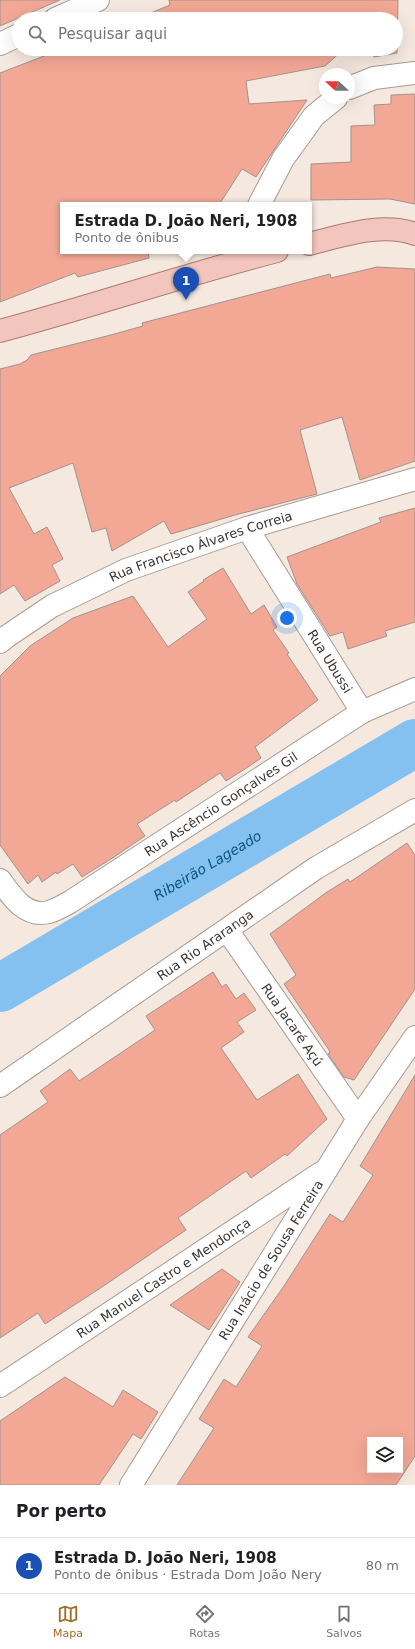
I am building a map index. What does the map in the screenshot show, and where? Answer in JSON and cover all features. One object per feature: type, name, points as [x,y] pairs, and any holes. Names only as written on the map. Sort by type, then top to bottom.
[{"type":"main road","points":[[312,243],[376,229],[410,232],[415,234]]},
{"type":"main road","points":[[0,331],[70,312],[233,257],[255,254]]},
{"type":"street","points":[[71,12],[98,0]]},
{"type":"street","points":[[0,44],[12,38]]},
{"type":"street","points":[[355,86],[374,78],[415,73]]},
{"type":"street","points":[[261,202],[283,159],[314,116],[329,104]]},
{"type":"street","name":"Rua Francisco Álvares Correia","points":[[0,642],[52,606],[126,570],[247,528],[415,479]]},
{"type":"street","name":"Rua Ubussi","points":[[247,528],[362,712]]},
{"type":"street","name":"Rua Ascêncio Gonçalves Gil","points":[[0,880],[16,902],[26,909],[38,914],[51,912],[70,902],[362,712],[415,689]]},
{"type":"street","name":"Rua Rio Araranga","points":[[0,1086],[316,868],[415,810]]},
{"type":"street","name":"Rua Jacaré Açú","points":[[227,930],[358,1119]]},
{"type":"street","name":"Rua Inácio de Sousa Ferreira","points":[[131,1485],[358,1119],[415,1037]]},
{"type":"street","name":"Rua Manuel Castro e Mendonça","points":[[0,1386],[327,1169]]},
{"type":"building","points":[[0,0],[60,0],[32,12],[12,12],[12,21],[0,26]]},
{"type":"building","points":[[169,0],[398,0],[398,12],[153,12],[170,5]]},
{"type":"building","points":[[44,56],[336,56],[325,66],[246,81],[249,104],[307,100],[256,177],[242,169],[221,202],[60,202],[60,254],[148,254],[149,258],[78,277],[75,273],[0,302],[0,73]]},
{"type":"building","points":[[415,94],[415,204],[390,199],[311,200],[311,164],[351,162],[351,126],[375,125],[374,105],[391,104],[391,95]]},
{"type":"building","points":[[377,267],[415,269],[415,461],[360,480],[342,417],[300,430],[317,494],[235,515],[171,534],[164,521],[112,551],[106,528],[92,532],[73,463],[9,488],[34,534],[47,527],[63,559],[52,565],[60,581],[25,601],[14,585],[0,594],[0,369],[20,364],[27,360],[31,355],[143,326],[142,323],[330,274],[331,278]]},
{"type":"building","points":[[415,508],[415,622],[385,631],[387,636],[348,649],[343,632],[330,636],[297,584],[287,557],[381,522],[379,518]]},
{"type":"building","points":[[223,568],[251,614],[264,605],[277,627],[273,630],[289,653],[287,654],[318,700],[255,747],[261,758],[251,765],[226,781],[220,773],[176,802],[175,800],[137,824],[145,836],[114,857],[82,877],[73,864],[57,874],[56,872],[42,882],[38,875],[28,884],[0,845],[0,676],[30,646],[73,618],[133,596],[168,647],[207,619],[188,592],[204,581],[203,580]]},
{"type":"building","points":[[407,843],[415,855],[415,989],[354,1080],[344,1077],[328,1054],[330,1053],[329,1050],[284,984],[296,975],[270,934],[327,892],[348,879],[350,882]]},
{"type":"building","points":[[213,972],[222,987],[226,984],[236,999],[244,993],[256,1010],[237,1022],[244,1032],[221,1048],[257,1100],[298,1074],[327,1119],[287,1156],[285,1154],[251,1178],[246,1171],[178,1218],[186,1230],[102,1287],[45,1324],[38,1313],[0,1338],[0,1135],[48,1102],[40,1091],[70,1069],[79,1081],[155,1030],[146,1016]]},
{"type":"building","points":[[415,1075],[415,1456],[396,1485],[177,1485],[214,1428],[199,1419],[224,1379],[236,1387],[262,1346],[248,1337],[284,1286],[330,1214],[343,1222],[373,1175],[360,1166]]},
{"type":"building","points":[[222,1269],[240,1282],[209,1330],[170,1305]]},
{"type":"building","points":[[65,1377],[113,1407],[123,1390],[158,1412],[141,1439],[133,1434],[99,1485],[0,1485],[0,1421]]},
{"type":"waterway","name":"Ribeirão Lageado","points":[[0,988],[415,743]]},
{"type":"place","name":"Estrada D. João Neri, 1908","points":[[186,300]]}]
